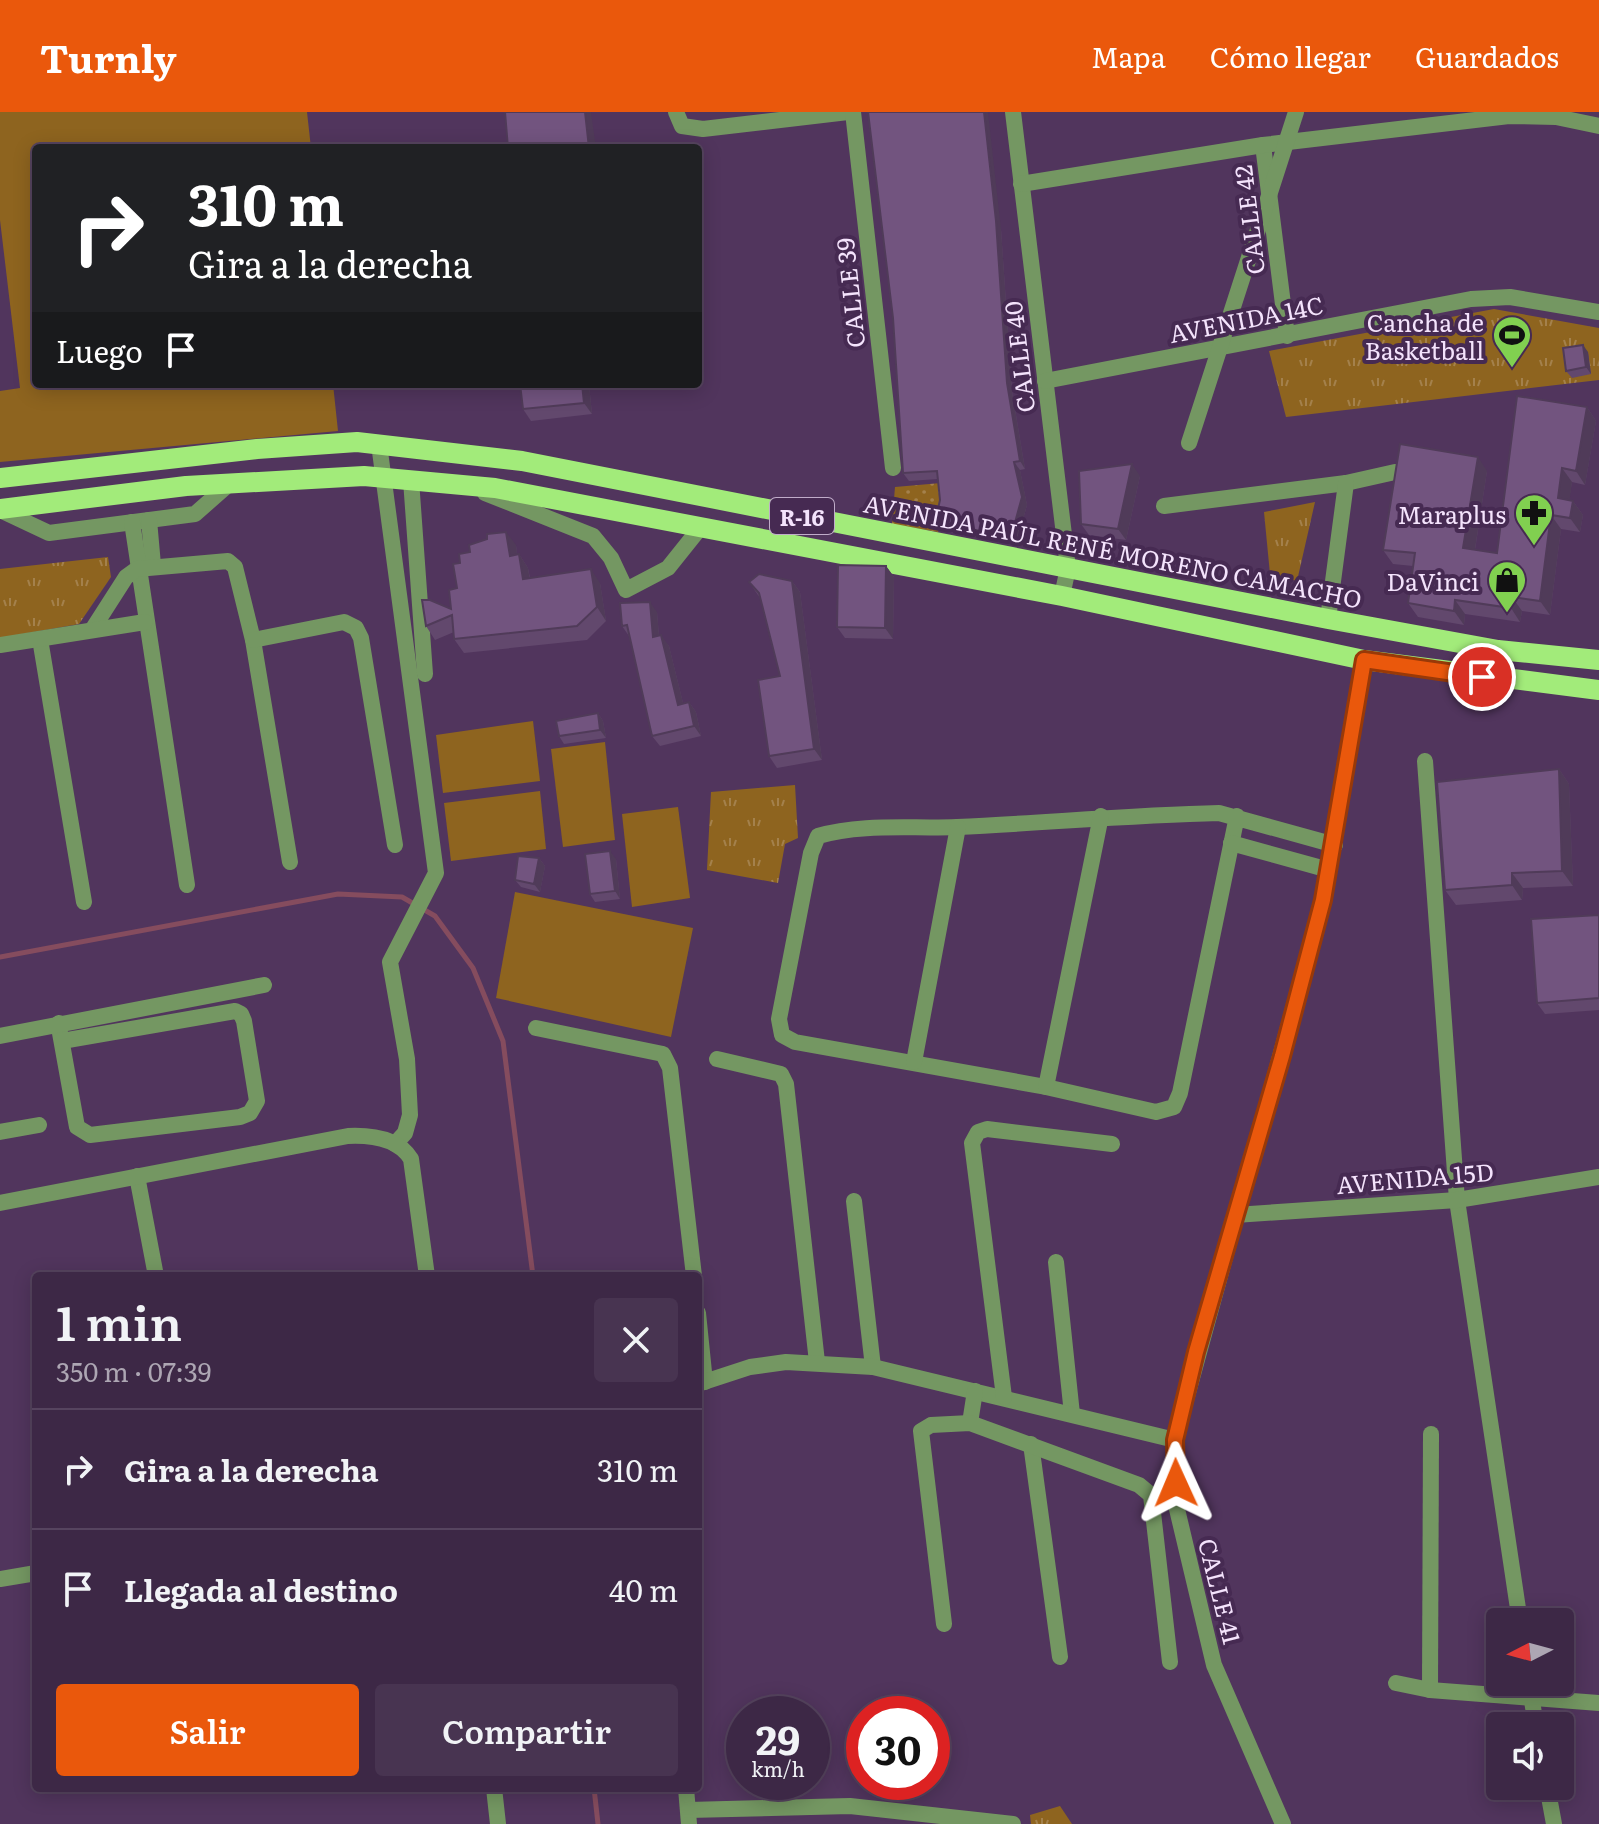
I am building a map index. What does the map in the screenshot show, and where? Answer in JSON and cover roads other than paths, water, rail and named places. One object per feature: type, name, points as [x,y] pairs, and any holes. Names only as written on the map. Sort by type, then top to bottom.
[{"type":"main road","name":"AVENIDA PAÚL RENÉ MORENO CAMACHO","points":[[0,478],[257,449],[357,442],[379,444],[522,461],[1328,619],[1498,650],[1599,660]]},
{"type":"main road","name":"R-16","points":[[0,510],[229,484],[382,477],[495,488],[1062,596],[1364,660],[1599,690]]},
{"type":"street","points":[[676,112],[682,126],[703,129],[851,112]]},
{"type":"street","name":"CALLE 39","points":[[851,112],[893,468]]},
{"type":"street","name":"CALLE 40","points":[[1013,112],[1068,568],[1062,596]]},
{"type":"street","points":[[1189,443],[1296,112]]},
{"type":"street","points":[[1021,184],[1263,145],[1509,116],[1556,117],[1599,126]]},
{"type":"street","name":"CALLE 42","points":[[1263,145],[1287,336]]},
{"type":"street","name":"AVENIDA 14C","points":[[1045,381],[1490,297],[1599,312]]},
{"type":"street","points":[[379,444],[436,873],[390,962],[407,1059],[410,1115],[405,1133],[395,1144]]},
{"type":"street","points":[[1164,506],[1346,483],[1395,472]]},
{"type":"street","points":[[411,480],[425,674]]},
{"type":"street","points":[[1328,619],[1346,483]]},
{"type":"street","points":[[0,510],[49,533],[195,514],[229,484]]},
{"type":"street","points":[[465,485],[593,536],[611,558],[626,590],[668,568],[700,528]]},
{"type":"street","points":[[140,521],[145,567],[145,622],[187,885]]},
{"type":"street","points":[[92,630],[126,577],[145,567],[228,561],[235,567],[253,640],[290,862]]},
{"type":"street","points":[[0,645],[145,622]]},
{"type":"street","points":[[253,640],[344,622],[356,628],[361,638],[395,845]]},
{"type":"street","points":[[40,639],[84,902]]},
{"type":"street","name":"CALLE 41","points":[[1283,1824],[1214,1665],[1176,1505],[1175,1440],[1235,1215],[1282,1056],[1329,870],[1364,660]]},
{"type":"street","points":[[1425,761],[1457,1200],[1518,1608]]},
{"type":"street","points":[[1237,816],[1180,1093],[1174,1107],[1156,1112],[1046,1087],[795,1042],[782,1035],[779,1019],[811,853],[818,836],[838,830],[958,827],[1101,816],[1237,816],[1335,845]]},
{"type":"street","points":[[1046,1087],[1101,816]]},
{"type":"street","points":[[914,1062],[958,827]]},
{"type":"street","points":[[1231,843],[1329,870]]},
{"type":"street","points":[[0,1036],[264,985]]},
{"type":"street","points":[[59,1023],[72,1111],[77,1127],[90,1135],[240,1117],[250,1113],[257,1101],[244,1021],[241,1014],[235,1011],[62,1041]]},
{"type":"street","points":[[536,1028],[663,1054],[670,1068],[694,1272]]},
{"type":"street","points":[[717,1059],[781,1074],[786,1084],[817,1362]]},
{"type":"street","points":[[0,1132],[39,1125]]},
{"type":"street","points":[[1004,1397],[972,1143],[978,1132],[987,1129],[1112,1144]]},
{"type":"street","points":[[0,1203],[348,1136],[377,1138],[395,1144],[411,1159],[426,1272]]},
{"type":"street","points":[[137,1176],[155,1272]]},
{"type":"street","name":"AVENIDA 15D","points":[[1235,1215],[1457,1200],[1599,1177]]},
{"type":"street","points":[[854,1201],[873,1367]]},
{"type":"street","points":[[1056,1262],[1072,1414]]},
{"type":"street","points":[[702,1383],[750,1367],[817,1362],[873,1367],[1175,1440]]},
{"type":"street","points":[[970,1423],[975,1391]]},
{"type":"street","points":[[944,1624],[921,1431],[931,1425],[970,1423],[1139,1485],[1151,1495],[1170,1662]]},
{"type":"street","points":[[1430,1690],[1431,1434]]},
{"type":"street","points":[[1031,1444],[1060,1657]]},
{"type":"street","points":[[0,1579],[32,1574]]},
{"type":"street","points":[[1396,1683],[1430,1690],[1486,1690]]},
{"type":"street","points":[[1562,1696],[1599,1703]]},
{"type":"street","points":[[494,1792],[498,1824]]},
{"type":"street","points":[[686,1792],[688,1817],[850,1806],[1013,1824]]},
{"type":"street","points":[[1550,1800],[1554,1824]]},
{"type":"street","points":[[850,1806],[851,1824]]},
{"type":"waterway","points":[[0,957],[338,894],[402,897],[435,916],[473,968],[503,1041],[532,1272]]},
{"type":"waterway","points":[[594,1792],[598,1824]]},
{"type":"place","name":"Cancha de Basketball","points":[[1512,369]]},
{"type":"place","name":"Maraplus","points":[[1534,547]]},
{"type":"place","name":"DaVinci","points":[[1507,614]]}]
